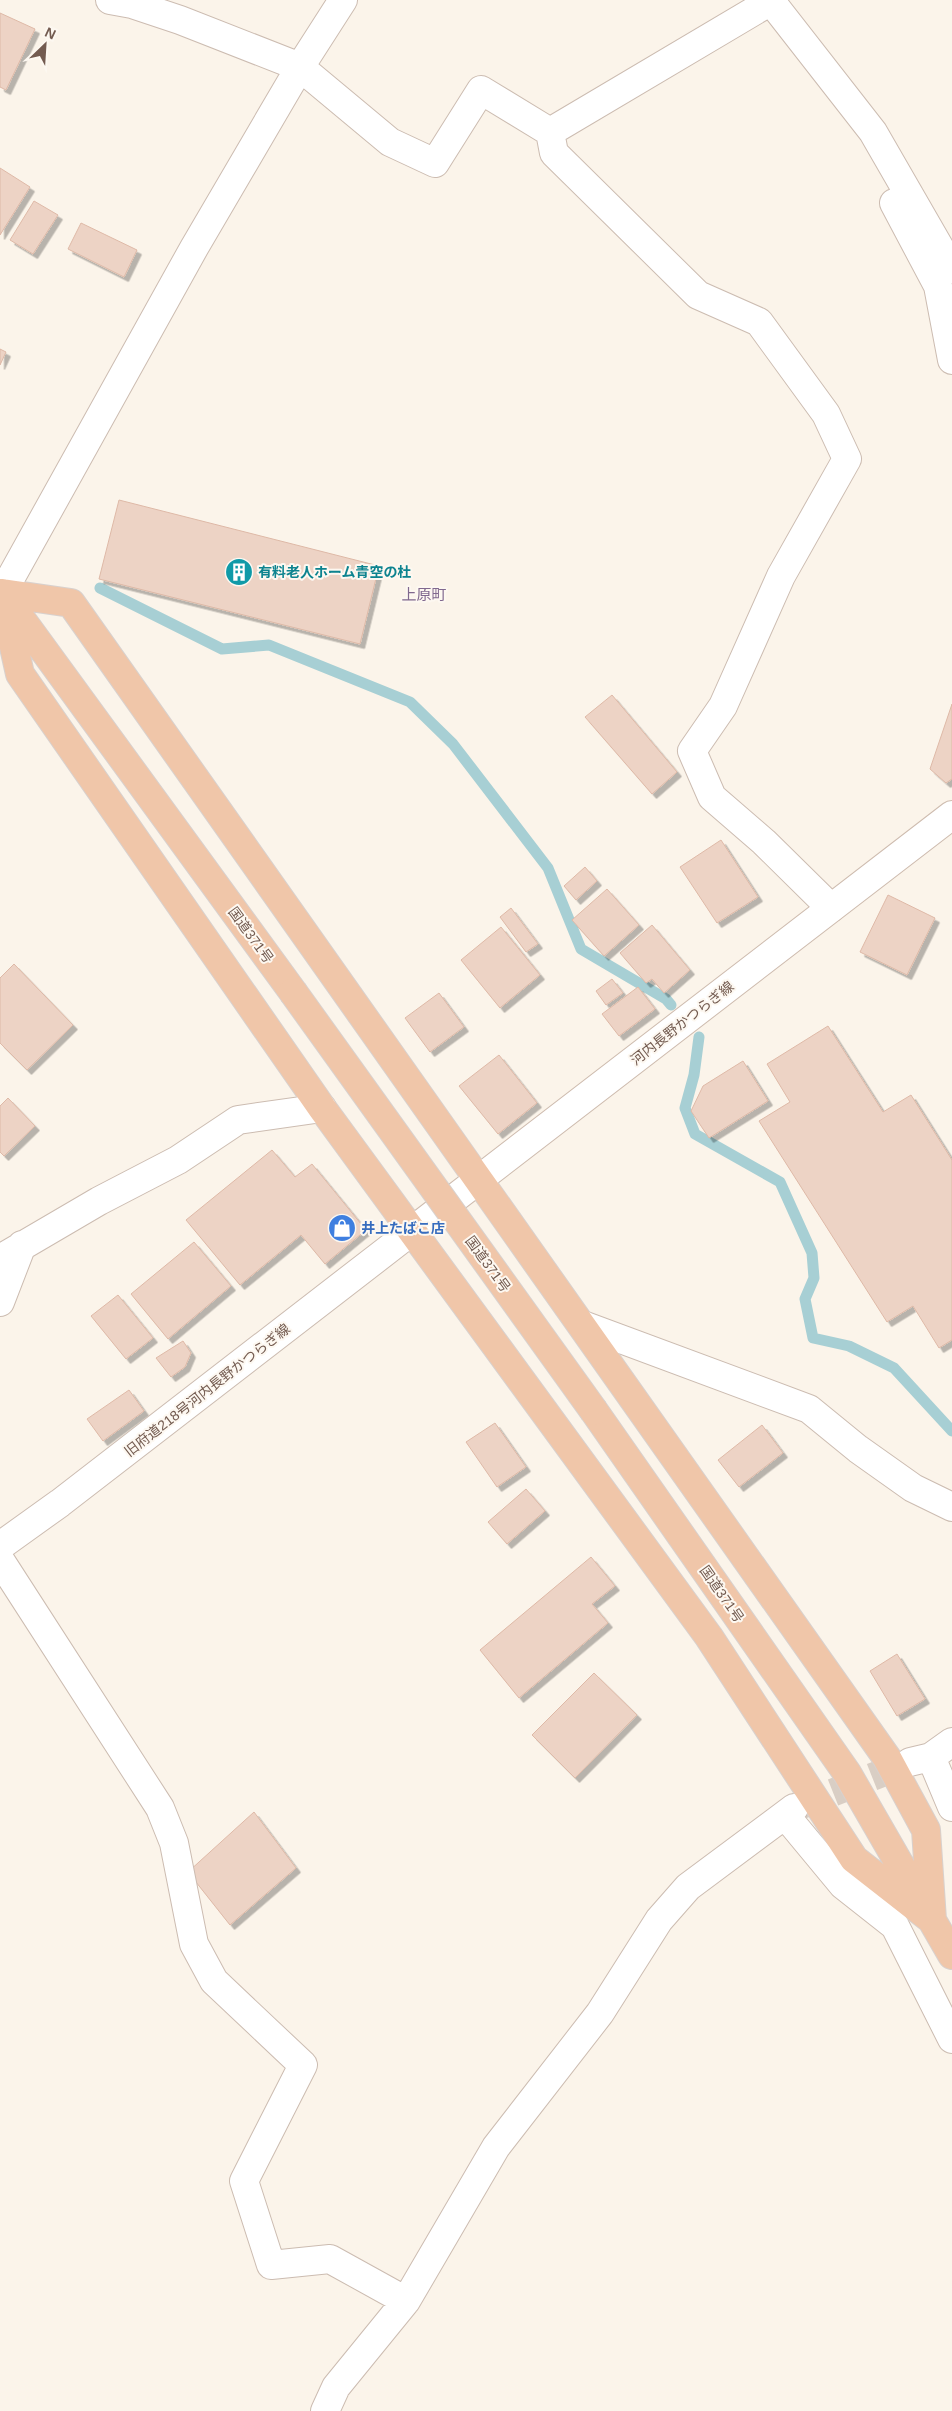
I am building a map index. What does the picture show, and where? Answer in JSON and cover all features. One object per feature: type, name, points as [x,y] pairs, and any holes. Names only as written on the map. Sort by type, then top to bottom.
[{"type":"highway","name":"国道371号","points":[[1,593],[293,992],[594,1411],[847,1773],[952,1954]]},
{"type":"highway","points":[[1,593],[71,603],[583,1325],[887,1758],[926,1830],[932,1920],[854,1859],[709,1637],[322,1108],[20,674],[1,593]]},
{"type":"street","points":[[110,0],[184,10],[300,66],[390,142],[435,163],[481,90],[550,132],[554,153],[698,295],[759,322],[826,414],[847,459],[781,576],[723,706],[692,751],[712,797],[764,842],[831,908]]},
{"type":"street","points":[[1,593],[194,248],[300,66],[344,0]]},
{"type":"street","points":[[550,132],[771,0],[873,132],[952,269]]},
{"type":"street","points":[[873,132],[895,206],[938,286],[952,360]]},
{"type":"street","name":"河内長野かつらぎ線","points":[[412,1231],[952,815]]},
{"type":"street","points":[[0,1302],[11,1252],[178,1160],[238,1120],[322,1108]]},
{"type":"street","name":"旧府道218号河内長野かつらぎ線","points":[[0,1546],[60,1503],[412,1231]]},
{"type":"street","points":[[583,1325],[809,1409],[858,1449],[914,1488],[952,1507]]},
{"type":"street","points":[[0,1560],[160,1808],[174,1843],[194,1944],[214,1981],[303,2065],[244,2181],[271,2265],[330,2260],[406,2301]]},
{"type":"street","points":[[931,1754],[952,1807]]},
{"type":"street","points":[[325,2411],[336,2387],[406,2301],[496,2147],[600,2013],[659,1920],[688,1887],[790,1811],[843,1885],[895,1926],[952,2039]]},
{"type":"building","points":[[0,13],[35,29],[6,90],[0,87]]},
{"type":"building","points":[[0,168],[30,187],[0,235]]},
{"type":"building","points":[[34,201],[58,215],[33,254],[10,240]]},
{"type":"building","points":[[81,223],[137,250],[124,277],[68,249]]},
{"type":"building","points":[[0,349],[6,352],[0,365]]},
{"type":"building","name":"有料老人ホーム青空の杜","points":[[119,500],[379,566],[360,644],[99,579]]},
{"type":"building","points":[[612,695],[677,772],[652,794],[585,717]]},
{"type":"building","points":[[952,704],[952,779],[946,783],[930,769]]},
{"type":"building","points":[[721,840],[758,897],[717,923],[680,867]]},
{"type":"building","points":[[585,867],[597,881],[576,900],[564,886]]},
{"type":"building","points":[[607,889],[639,925],[604,956],[572,920]]},
{"type":"building","points":[[888,895],[935,918],[907,975],[860,952]]},
{"type":"building","points":[[511,908],[538,944],[526,952],[500,917]]},
{"type":"building","points":[[652,925],[690,970],[664,993],[652,979],[646,983],[620,953]]},
{"type":"building","points":[[501,927],[540,975],[500,1008],[461,960]]},
{"type":"building","points":[[14,964],[73,1025],[27,1070],[0,1043],[0,978]]},
{"type":"building","points":[[612,979],[623,993],[606,1005],[596,991]]},
{"type":"building","points":[[638,987],[655,1009],[619,1036],[602,1014]]},
{"type":"building","points":[[439,993],[464,1027],[430,1052],[405,1018]]},
{"type":"building","points":[[828,1026],[883,1112],[911,1095],[952,1160],[952,1340],[939,1348],[913,1306],[887,1322],[759,1121],[790,1102],[767,1064]]},
{"type":"building","points":[[499,1055],[537,1103],[498,1134],[459,1086]]},
{"type":"building","points":[[743,1061],[768,1101],[709,1138],[691,1111],[703,1086]]},
{"type":"building","points":[[8,1098],[35,1126],[4,1156],[0,1152],[0,1106]]},
{"type":"building","points":[[272,1150],[295,1177],[312,1164],[366,1230],[325,1264],[301,1235],[240,1285],[186,1220]]},
{"type":"building","points":[[194,1242],[231,1286],[168,1339],[131,1294]]},
{"type":"building","points":[[118,1295],[153,1338],[126,1359],[91,1316]]},
{"type":"building","points":[[183,1341],[191,1353],[185,1367],[171,1377],[156,1358]]},
{"type":"building","points":[[129,1390],[144,1411],[103,1441],[87,1419]]},
{"type":"building","points":[[495,1423],[526,1467],[497,1487],[466,1442]]},
{"type":"building","points":[[762,1425],[783,1453],[739,1487],[718,1460]]},
{"type":"building","points":[[526,1489],[545,1511],[507,1544],[488,1522]]},
{"type":"building","points":[[591,1557],[615,1586],[592,1604],[608,1623],[519,1698],[480,1650]]},
{"type":"building","points":[[897,1654],[925,1699],[897,1716],[870,1671]]},
{"type":"building","points":[[594,1673],[637,1715],[575,1778],[532,1735]]},
{"type":"building","points":[[254,1812],[296,1868],[230,1925],[188,1872]]},
{"type":"waterway","points":[[100,588],[222,649],[269,645],[410,702],[453,744],[548,868],[581,949],[666,999],[671,1005]]},
{"type":"waterway","points":[[699,1037],[694,1075],[685,1108],[695,1134],[780,1182],[812,1253],[814,1278],[805,1299],[813,1338],[849,1346],[894,1368],[952,1431]]},
{"type":"tunnel","points":[[794,1808],[910,1762]]},
{"type":"place","name":"有料老人ホーム青空の杜","points":[[239,572]]},
{"type":"place","name":"井上たばこ店","points":[[342,1228]]},
{"type":"district","name":"上原町","points":[[424,595]]}]
